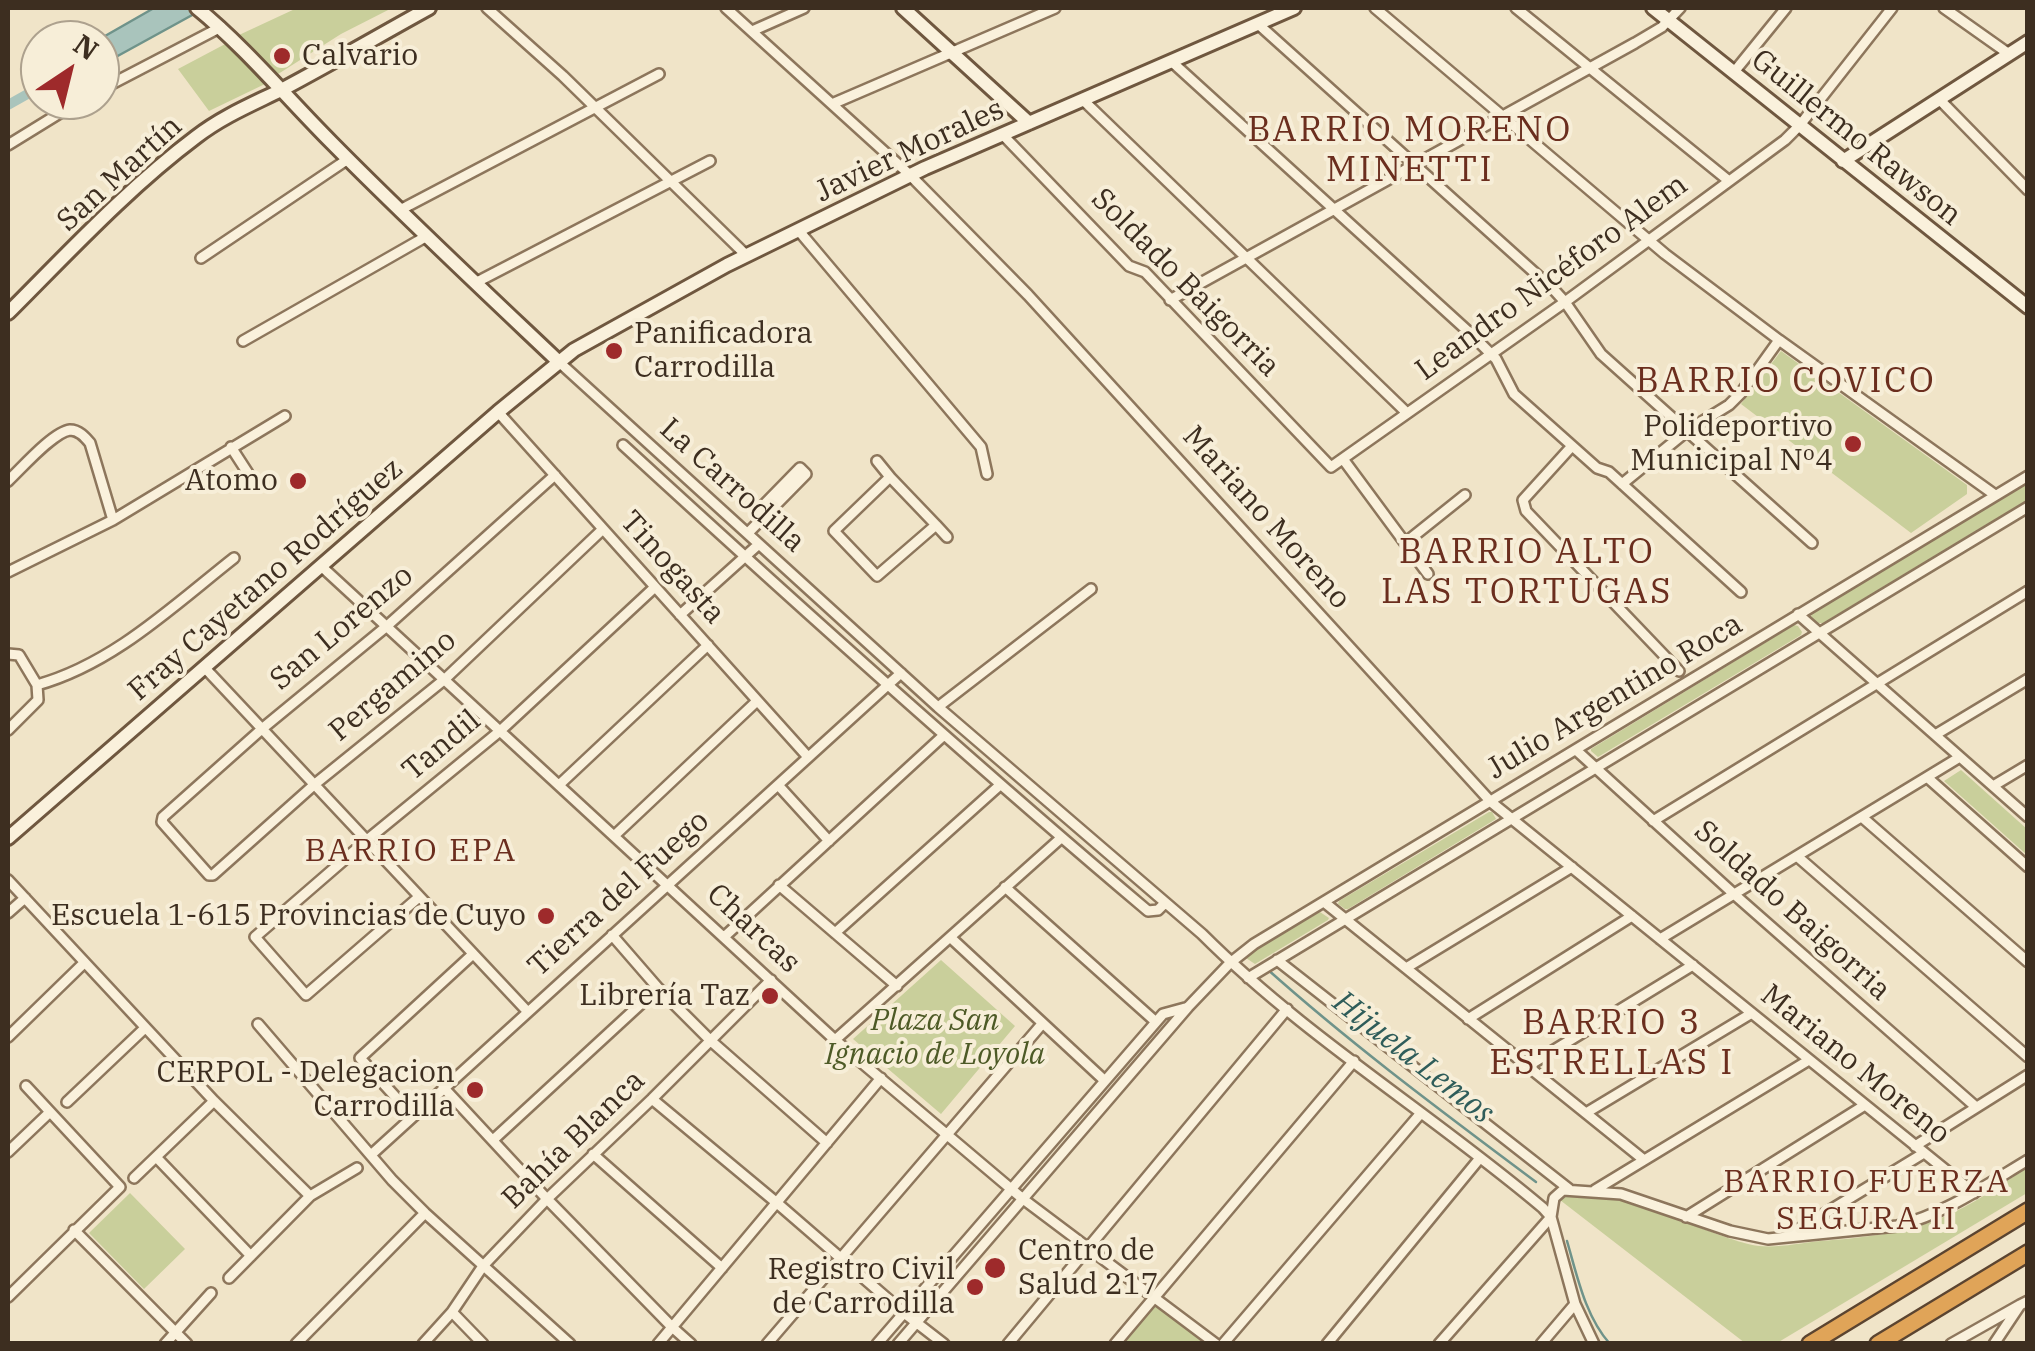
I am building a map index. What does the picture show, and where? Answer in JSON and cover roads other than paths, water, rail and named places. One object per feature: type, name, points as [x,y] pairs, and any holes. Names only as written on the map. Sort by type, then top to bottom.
[{"type":"highway","points":[[1946,1261],[1996,1221],[2028,1202]]},
{"type":"highway","points":[[1810,1344],[2028,1211]]},
{"type":"highway","points":[[1878,1344],[2028,1253]]},
{"type":"street","name":"San Martín","points":[[8,313],[109,214],[213,125],[429,8]]},
{"type":"street","points":[[487,8],[748,256]]},
{"type":"street","name":"Mariano Moreno","points":[[726,8],[910,175],[1099,371],[1491,802],[1974,1192]]},
{"type":"street","points":[[752,31],[804,8]]},
{"type":"street","points":[[902,8],[1028,123]]},
{"type":"street","points":[[832,104],[1056,8]]},
{"type":"street","name":"Javier Morales","points":[[559,362],[726,265],[910,175],[1294,8]]},
{"type":"street","points":[[1375,8],[1666,254],[1995,495]]},
{"type":"street","points":[[1516,8],[1729,181]]},
{"type":"street","name":"Guillermo Rawson","points":[[1653,8],[2028,308]]},
{"type":"street","points":[[1170,300],[1654,32],[1680,8]]},
{"type":"street","points":[[1734,72],[1786,8]]},
{"type":"street","name":"Leandro Nicéforo Alem","points":[[1332,467],[1785,140],[1892,8]]},
{"type":"street","points":[[1944,8],[2009,54]]},
{"type":"street","name":"La Carrodilla","points":[[199,9],[475,283],[938,707],[1248,978],[1551,1217]]},
{"type":"street","points":[[1258,24],[1565,302],[1596,350],[1812,543]]},
{"type":"street","points":[[120,80],[221,28]]},
{"type":"street","points":[[1844,161],[2028,42]]},
{"type":"street","points":[[1171,61],[1490,353],[1514,394],[1742,592]]},
{"type":"street","points":[[400,210],[660,74]]},
{"type":"street","points":[[1940,99],[2028,190]]},
{"type":"street","points":[[1083,100],[1407,413]]},
{"type":"street","points":[[8,145],[49,120]]},
{"type":"street","name":"Soldado Baigorria","points":[[1002,134],[1130,266],[1144,272],[1332,467]]},
{"type":"street","points":[[201,258],[348,159]]},
{"type":"street","points":[[475,283],[710,161]]},
{"type":"street","points":[[799,231],[980,447],[987,474]]},
{"type":"street","points":[[243,341],[427,236]]},
{"type":"street","points":[[1622,484],[1686,431],[1741,393],[1779,340]]},
{"type":"street","name":"Fray Cayetano Rodríguez","points":[[8,838],[559,362]]},
{"type":"street","name":"Tinogasta","points":[[498,412],[808,757]]},
{"type":"street","points":[[8,572],[114,520],[285,416]]},
{"type":"street","points":[[8,481],[56,436],[70,430],[81,433],[90,442],[114,520]]},
{"type":"street","name":"La Carrodilla","points":[[623,445],[887,686],[1061,838],[1148,911],[1158,910],[1165,903]]},
{"type":"street","points":[[1572,446],[1523,500],[1526,511],[1679,671]]},
{"type":"street","points":[[232,447],[254,481]]},
{"type":"street","points":[[1343,459],[1428,574]]},
{"type":"street","points":[[877,461],[946,537]]},
{"type":"street","points":[[748,533],[806,474],[800,468],[759,510],[764,516]]},
{"type":"street","name":"San Lorenzo","points":[[211,875],[162,819],[555,476]]},
{"type":"street","name":"Julio Argentino Roca","points":[[898,1344],[1230,962],[2028,476]]},
{"type":"street","points":[[890,477],[834,531],[877,576],[936,525]]},
{"type":"street","points":[[1405,543],[1464,496]]},
{"type":"street","name":"Julio Argentino Roca","points":[[1248,978],[2028,507]]},
{"type":"street","name":"Pergamino","points":[[211,875],[445,679],[603,529]]},
{"type":"street","points":[[680,615],[759,544]]},
{"type":"street","points":[[37,685],[60,679],[116,650],[234,558]]},
{"type":"street","name":"Charcas","points":[[322,566],[835,1040],[1023,1199],[1220,1344]]},
{"type":"street","name":"Tandil","points":[[419,896],[306,994],[255,937],[500,731],[656,587]]},
{"type":"street","points":[[938,707],[1091,589]]},
{"type":"street","points":[[1653,821],[2028,591]]},
{"type":"street","points":[[1798,614],[2028,817]]},
{"type":"street","points":[[559,784],[708,645]]},
{"type":"street","points":[[8,730],[38,700],[37,685],[13,654]]},
{"type":"street","points":[[204,667],[526,1012]]},
{"type":"street","name":"Tierra del Fuego","points":[[372,1154],[901,673]]},
{"type":"street","points":[[1935,735],[2028,678]]},
{"type":"street","points":[[614,836],[758,700]]},
{"type":"street","points":[[724,937],[944,736]]},
{"type":"street","name":"Soldado Baigorria","points":[[1576,750],[1976,1108]]},
{"type":"street","points":[[1660,938],[1960,757]]},
{"type":"street","points":[[1994,786],[2028,765]]},
{"type":"street","points":[[1928,778],[2028,867]]},
{"type":"street","points":[[778,785],[829,842]]},
{"type":"street","points":[[835,933],[1000,785]]},
{"type":"street","points":[[1862,818],[2028,962]]},
{"type":"street","points":[[835,1040],[1061,838]]},
{"type":"street","points":[[1798,856],[2028,1057]]},
{"type":"street","points":[[1406,968],[1572,866]]},
{"type":"street","points":[[8,880],[144,1028],[310,1196]]},
{"type":"street","points":[[779,886],[897,986]]},
{"type":"street","points":[[1005,888],[1156,1022]]},
{"type":"street","points":[[8,914],[25,898]]},
{"type":"street","points":[[1324,902],[1644,1160]]},
{"type":"street","points":[[1468,1018],[1632,916]]},
{"type":"street","points":[[612,935],[711,1041],[826,1144]]},
{"type":"street","points":[[951,938],[1104,1080]]},
{"type":"street","points":[[412,1115],[360,1058],[473,954]]},
{"type":"street","points":[[1276,960],[1569,1190]]},
{"type":"street","points":[[8,1037],[84,964]]},
{"type":"street","points":[[1528,1066],[1693,965]]},
{"type":"street","name":"Bahía Blanca","points":[[422,1344],[452,1312],[482,1266],[771,980]]},
{"type":"street","points":[[494,1140],[658,988]]},
{"type":"street","points":[[877,1344],[1156,1022],[1166,1012],[1188,1007]]},
{"type":"street","points":[[1008,1344],[1286,1009]]},
{"type":"street","points":[[1586,1112],[1752,1013]]},
{"type":"street","points":[[258,1024],[424,1213],[570,1344]]},
{"type":"street","points":[[766,1344],[1042,1024]]},
{"type":"street","points":[[68,1102],[144,1028]]},
{"type":"street","points":[[1595,1190],[1810,1060]]},
{"type":"street","points":[[1115,1344],[1354,1061]]},
{"type":"street","points":[[1915,1146],[2028,1076]]},
{"type":"street","points":[[658,1344],[881,1078]]},
{"type":"street","points":[[8,1298],[120,1187],[26,1086]]},
{"type":"street","points":[[443,1087],[691,1344]]},
{"type":"street","points":[[652,1099],[944,1344]]},
{"type":"street","points":[[134,1178],[214,1101]]},
{"type":"street","points":[[1686,1217],[1865,1105]]},
{"type":"street","points":[[8,1152],[50,1112]]},
{"type":"street","points":[[1220,1344],[1421,1113]]},
{"type":"street","points":[[1784,1238],[1924,1153]]},
{"type":"street","points":[[593,1154],[722,1268]]},
{"type":"street","points":[[156,1157],[251,1256]]},
{"type":"street","points":[[1327,1344],[1480,1158]]},
{"type":"street","points":[[1594,1344],[1575,1304],[1551,1217],[1559,1192],[1595,1190],[1621,1194],[1750,1237],[1784,1238],[1916,1222],[2028,1160]]},
{"type":"street","points":[[229,1278],[310,1196],[358,1168]]},
{"type":"street","points":[[296,1344],[424,1213]]},
{"type":"street","points":[[1438,1344],[1551,1217]]},
{"type":"street","points":[[74,1230],[187,1344]]},
{"type":"street","points":[[165,1344],[212,1294]]},
{"type":"street","points":[[1542,1344],[1575,1304]]},
{"type":"street","points":[[1951,1344],[2024,1304]]},
{"type":"street","points":[[1994,1344],[2024,1304]]},
{"type":"street","points":[[452,1312],[483,1344]]},
{"type":"water","points":[[154,8],[205,8],[120,55],[120,27]]},
{"type":"waterway","points":[[8,105],[20,98]]},
{"type":"waterway","name":"Hijuela Lemos","points":[[1266,968],[1365,1051],[1536,1182]]},
{"type":"waterway","name":"Hijuela Lemos","points":[[1567,1241],[1588,1308],[1610,1344]]},
{"type":"place","name":"Calvario","points":[[282,56]]},
{"type":"place","name":"Panificadora Carrodilla","points":[[614,351]]},
{"type":"place","name":"Polideportivo Municipal Nº4","points":[[1853,444]]},
{"type":"place","name":"Atomo","points":[[298,481]]},
{"type":"place","name":"Escuela 1-615 Provincias de Cuyo","points":[[546,916]]},
{"type":"place","name":"Librería Taz","points":[[770,996]]},
{"type":"place","name":"CERPOL - Delegacion Carrodilla","points":[[475,1090]]},
{"type":"place","name":"Centro de Salud 217","points":[[995,1268]]},
{"type":"place","name":"Registro Civil de Carrodilla","points":[[975,1287]]},
{"type":"district","name":"BARRIO MORENO MINETTI","points":[[1410,151]]},
{"type":"district","name":"BARRIO COVICO","points":[[1786,382]]},
{"type":"district","name":"BARRIO ALTO LAS TORTUGAS","points":[[1527,573]]},
{"type":"district","name":"BARRIO EPA","points":[[411,852]]},
{"type":"district","name":"BARRIO 3 ESTRELLAS I","points":[[1612,1044]]},
{"type":"district","name":"BARRIO FUERZA SEGURA II","points":[[1867,1202]]},
{"type":"park label","name":"Plaza San Ignacio de Loyola","points":[[935,1038]]}]
